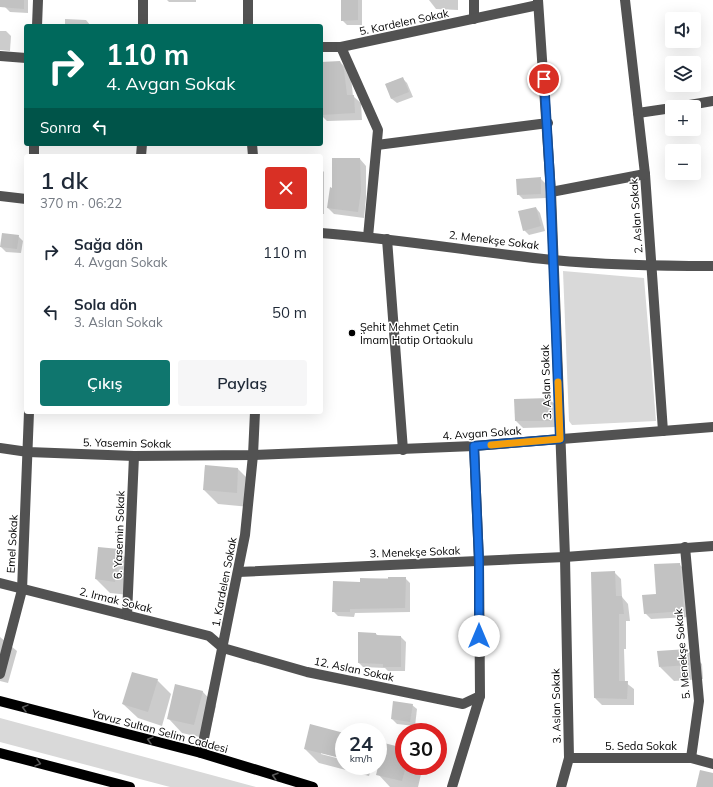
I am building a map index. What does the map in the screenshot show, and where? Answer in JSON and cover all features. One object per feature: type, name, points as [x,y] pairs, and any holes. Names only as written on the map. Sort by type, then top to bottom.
[{"type":"main road","name":"Yavuz Sultan Selim Caddesi","points":[[0,701],[201,753],[313,787]]},
{"type":"main road","points":[[0,753],[130,787]]},
{"type":"street","points":[[37,24],[38,0]]},
{"type":"street","points":[[143,0],[143,24]]},
{"type":"street","points":[[248,0],[248,24]]},
{"type":"street","points":[[474,0],[474,19]]},
{"type":"street","name":"2. Aslan Sokak","points":[[624,0],[645,174],[663,430]]},
{"type":"street","name":"5. Kardelen Sokak","points":[[323,47],[341,47],[474,19],[538,2]]},
{"type":"street","name":"3. Aslan Sokak","points":[[538,2],[548,123],[565,557],[569,758],[562,787]]},
{"type":"street","points":[[341,47],[378,130],[368,237]]},
{"type":"street","points":[[0,56],[24,58]]},
{"type":"street","points":[[701,103],[713,101]]},
{"type":"street","points":[[638,113],[665,109]]},
{"type":"street","points":[[377,145],[548,123]]},
{"type":"street","points":[[551,192],[645,174]]},
{"type":"street","points":[[0,196],[24,199]]},
{"type":"street","name":"2. Menekşe Sokak","points":[[323,233],[387,239],[553,260],[652,266],[713,266]]},
{"type":"street","points":[[387,239],[402,450]]},
{"type":"street","name":"Emel Sokak","points":[[0,674],[22,590],[29,414]]},
{"type":"street","name":"1. Kardelen Sokak","points":[[201,753],[245,535],[253,455],[255,414]]},
{"type":"street","name":"4. Avgan Sokak","points":[[253,455],[474,446],[713,427]]},
{"type":"street","points":[[452,787],[480,696],[479,561],[474,446]]},
{"type":"street","name":"5. Yasemin Sokak","points":[[0,448],[28,452],[134,456],[253,455]]},
{"type":"street","name":"6. Yasemin Sokak","points":[[127,615],[134,456]]},
{"type":"street","name":"3. Menekşe Sokak","points":[[238,572],[565,557],[713,546]]},
{"type":"street","name":"5. Menekşe Sokak","points":[[685,548],[699,702],[691,758]]},
{"type":"street","name":"2. Irmak Sokak","points":[[0,583],[22,590],[209,636],[223,648]]},
{"type":"street","name":"12. Aslan Sokak","points":[[223,648],[307,672],[463,704],[480,696]]},
{"type":"street","name":"5. Seda Sokak","points":[[569,758],[691,758],[713,764]]},
{"type":"shaded area","points":[[563,271],[644,278],[656,421],[572,425],[569,421]]},
{"type":"shaded area","points":[[0,718],[256,787],[170,787],[0,742]]},
{"type":"building","points":[[0,0],[24,0],[24,9],[0,7]]},
{"type":"building","points":[[341,0],[358,0],[358,20],[341,21]]},
{"type":"building","points":[[340,61],[344,70],[347,95],[354,95],[355,113],[323,115],[323,62]]},
{"type":"building","points":[[403,77],[409,92],[391,99],[385,84]]},
{"type":"building","points":[[332,158],[360,158],[361,191],[358,212],[327,208],[330,187],[332,188]]},
{"type":"building","points":[[541,177],[541,194],[517,195],[516,179]]},
{"type":"building","points":[[536,207],[541,226],[523,231],[518,211]]},
{"type":"building","points":[[2,233],[19,235],[17,249],[0,247]]},
{"type":"building","points":[[550,398],[550,421],[515,421],[514,399]]},
{"type":"building","points":[[205,465],[238,468],[237,493],[203,490]]},
{"type":"building","points":[[98,547],[119,549],[115,582],[95,579]]},
{"type":"building","points":[[680,563],[684,611],[644,614],[642,595],[656,594],[654,564]]},
{"type":"building","points":[[615,571],[616,596],[622,596],[624,614],[619,614],[619,681],[628,681],[627,699],[594,698],[591,572]]},
{"type":"building","points":[[388,577],[406,577],[405,608],[350,609],[350,612],[332,612],[333,581],[360,582],[360,578],[388,579]]},
{"type":"building","points":[[358,632],[376,633],[376,635],[401,636],[401,667],[383,667],[383,664],[358,663]]},
{"type":"building","points":[[688,649],[689,665],[659,667],[657,651]]},
{"type":"building","points":[[132,672],[158,679],[148,712],[122,704]]},
{"type":"building","points":[[175,684],[203,691],[194,725],[167,719]]},
{"type":"building","points":[[393,701],[413,704],[410,722],[391,719]]},
{"type":"building","points":[[310,724],[335,731],[335,757],[304,749]]},
{"type":"building","points":[[387,744],[395,746],[395,775],[404,775],[402,781],[376,775],[387,775]]},
{"type":"building","points":[[700,770],[713,773],[713,787],[696,787]]},
{"type":"slow traffic","points":[[491,445],[560,439],[558,382]]},
{"type":"place","name":"Şehit Mehmet Çetin İmam Hatip Ortaokulu","points":[[352,333]]},
{"type":"route","points":[[479,636],[479,561],[474,446],[560,439],[548,123],[544,79]]}]
